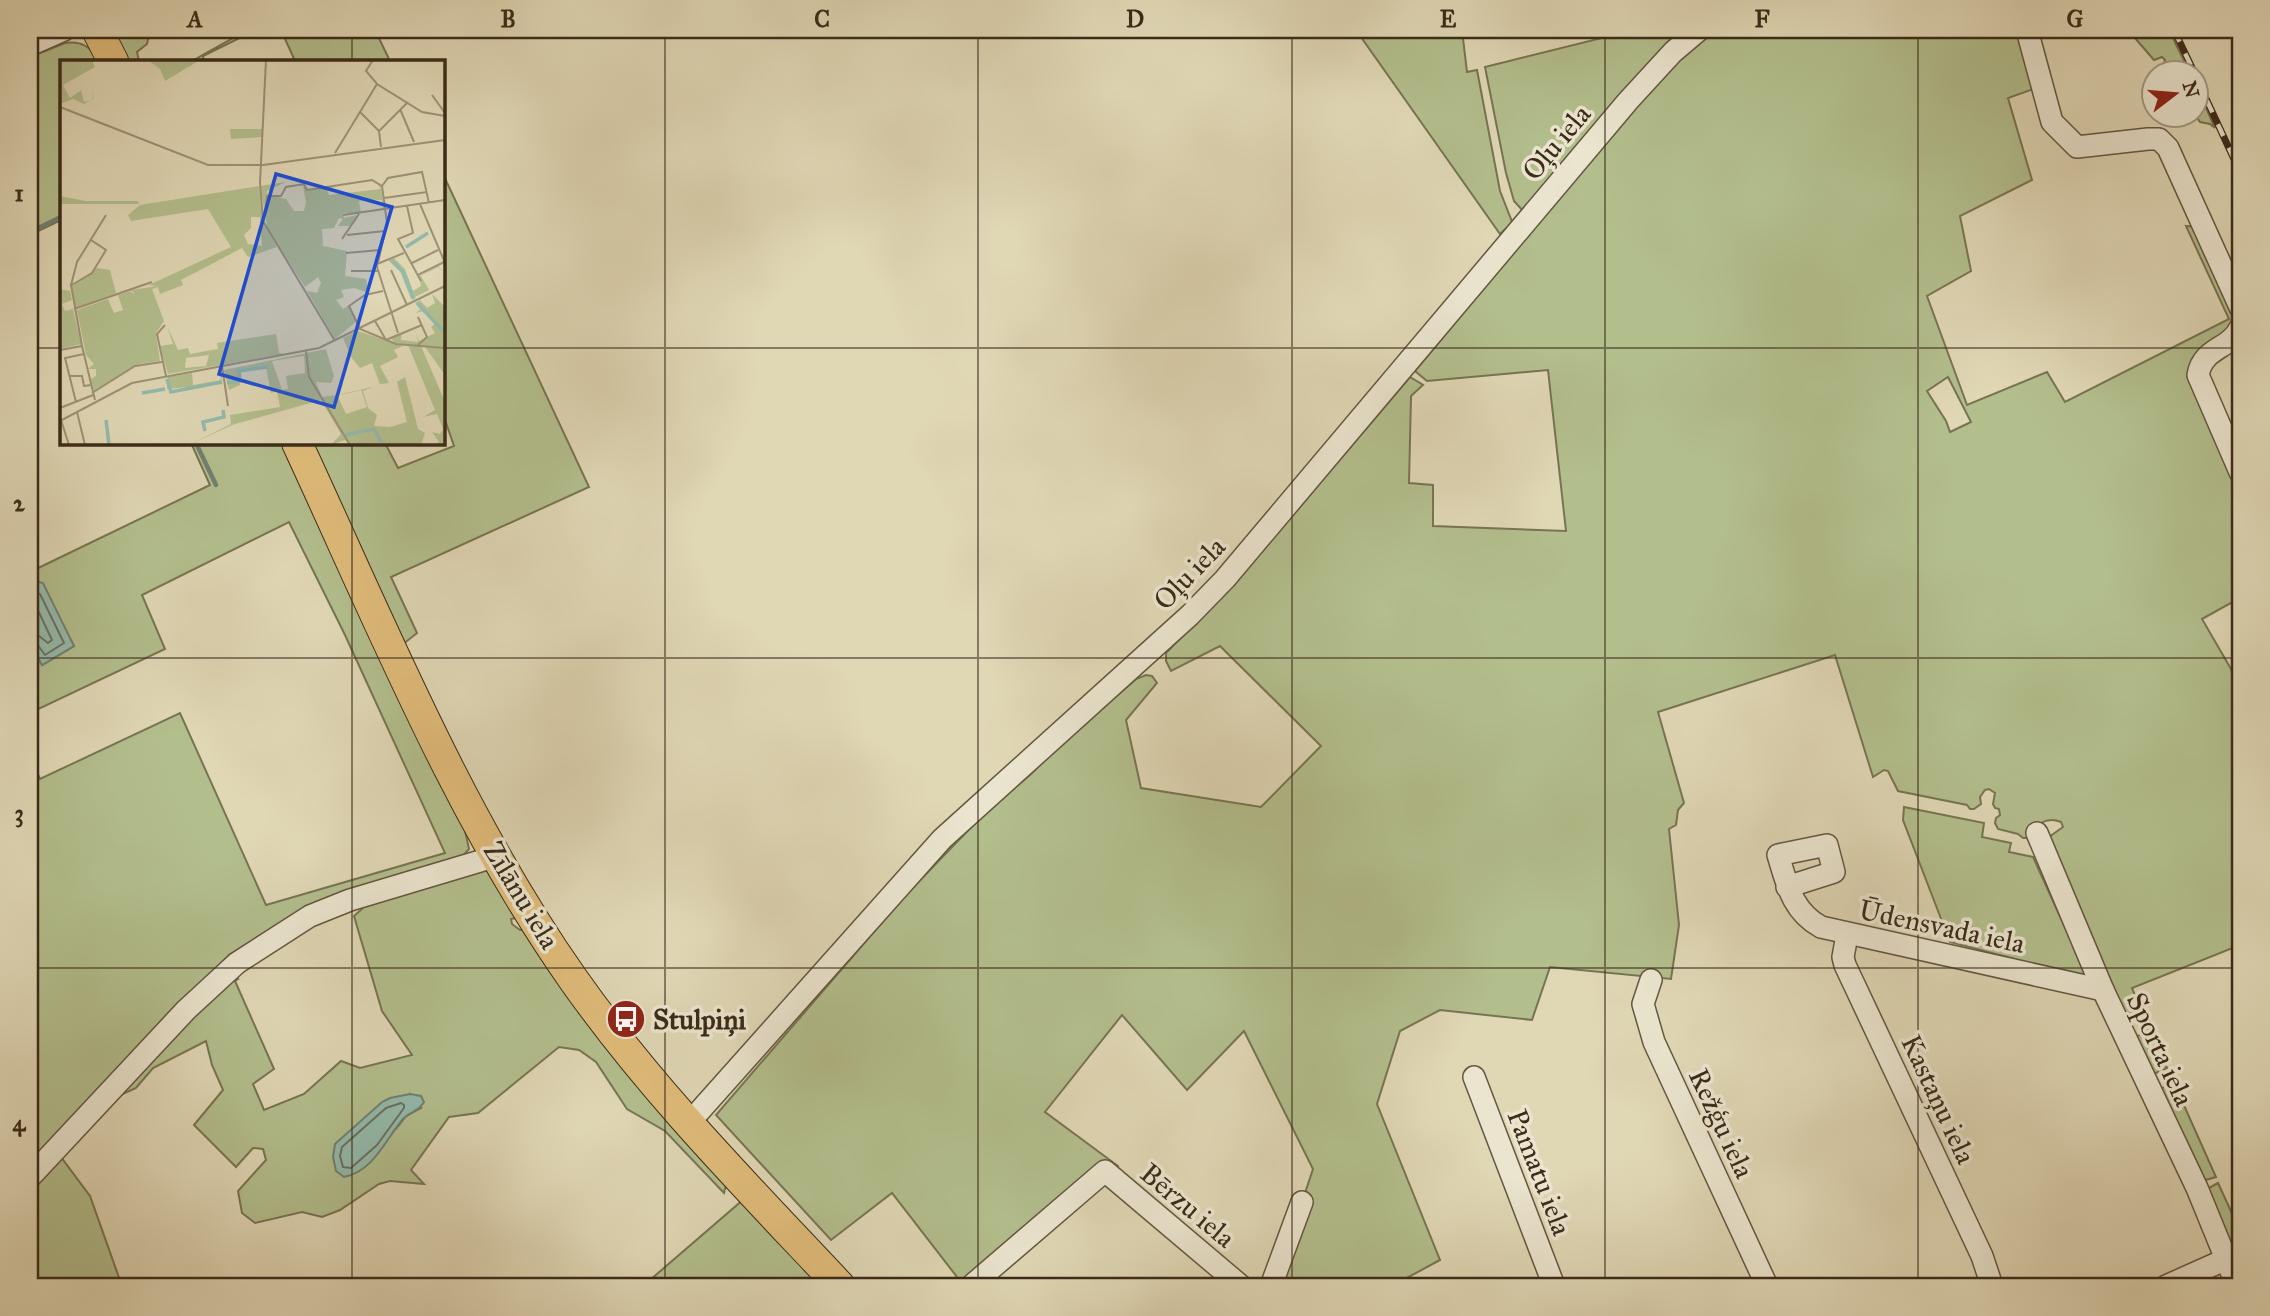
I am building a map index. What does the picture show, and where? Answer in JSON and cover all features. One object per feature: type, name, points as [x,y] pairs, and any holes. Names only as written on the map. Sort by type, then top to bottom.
[{"type":"highway","points":[[97,30],[112,60]]},
{"type":"highway","name":"Zīlānu iela","points":[[297,444],[457,783],[540,929],[572,978],[622,1045],[688,1124],[839,1286]]},
{"type":"street","points":[[30,45],[64,30]]},
{"type":"street","name":"Oļu iela","points":[[688,1124],[942,839],[1190,615],[1225,579],[1611,121],[1673,52],[1699,30]]},
{"type":"street","points":[[2027,30],[2052,122],[2077,147],[2159,139],[2168,148],[2240,307]]},
{"type":"street","points":[[2240,328],[2236,336],[2209,354],[2200,365],[2198,375],[2240,472]]},
{"type":"street","name":"Sporta iela","points":[[2037,834],[2103,990],[2232,1256],[2236,1286]]},
{"type":"street","points":[[30,1177],[186,1010],[237,963],[310,916],[350,900],[497,856]]},
{"type":"street","name":"Ūdensvada iela","points":[[1787,887],[1806,917],[1821,927],[1847,935],[2103,990]]},
{"type":"street","name":"Kastaņu iela","points":[[1847,935],[1843,950],[1845,965],[1982,1256],[1992,1286]]},
{"type":"street","name":"Režģu iela","points":[[1651,979],[1643,1004],[1654,1042],[1767,1286]]},
{"type":"street","name":"Pamatu iela","points":[[1474,1077],[1555,1286]]},
{"type":"street","name":"Bērzu iela","points":[[971,1286],[1105,1171],[1241,1286]]},
{"type":"street","points":[[1271,1286],[1302,1202]]},
{"type":"street","points":[[2166,1286],[2232,1256]]},
{"type":"shaded area","points":[[113,30],[150,30],[147,44],[137,52],[139,60],[127,60]]},
{"type":"shaded area","points":[[239,30],[256,30],[203,56],[204,60],[194,60],[233,38]]},
{"type":"shaded area","points":[[281,30],[375,30],[390,60],[295,60]]},
{"type":"shaded area","points":[[1356,30],[1462,30],[1467,72],[1477,70],[1500,191],[1512,223],[1500,234]]},
{"type":"shaded area","points":[[1610,30],[1683,30],[1668,42],[1612,105],[1523,211],[1514,201],[1506,173],[1485,67],[1606,37]]},
{"type":"shaded area","points":[[1715,30],[2022,30],[2036,88],[2008,98],[2032,180],[1960,216],[1971,271],[1927,296],[1967,405],[2047,372],[2065,402],[2229,319],[2186,226],[2196,227],[2237,314],[2237,322],[2193,377],[2240,484],[2240,598],[2202,619],[2231,669],[2240,696],[2240,957],[2235,947],[2132,988],[2141,1010],[2122,1016],[2049,837],[2063,827],[2061,822],[2046,821],[2034,829],[2028,838],[2023,838],[1998,829],[1995,823],[2000,815],[1999,809],[1993,804],[1995,793],[1989,789],[1980,797],[1981,804],[1970,809],[1967,805],[1898,791],[1888,771],[1884,770],[1873,777],[1835,655],[1658,712],[1684,803],[1678,810],[1676,825],[1669,829],[1679,925],[1671,979],[1550,967],[1532,1020],[1440,1010],[1400,1031],[1377,1104],[1440,1260],[1392,1286],[1274,1286],[1313,1169],[1244,1031],[1187,1090],[1122,1015],[1045,1112],[1118,1166],[981,1286],[964,1286],[892,1193],[831,1240],[716,1115],[904,897],[978,820],[1136,679],[1152,676],[1157,683],[1126,720],[1141,788],[1261,807],[1321,746],[1220,646],[1171,671],[1166,661],[1166,653],[1240,577],[1410,377],[1423,385],[1411,396],[1409,483],[1433,485],[1433,526],[1566,531],[1548,370],[1427,381],[1415,371],[1652,86]],"holes":[[[1948,377],[1971,422],[1950,432],[1927,391]]]},
{"type":"shaded area","points":[[2128,30],[2169,30],[2184,60],[2165,60],[2162,57],[2154,60]]},
{"type":"shaded area","points":[[65,43],[76,43],[86,46],[99,60],[60,60],[60,220],[30,235],[30,57]]},
{"type":"shaded area","points":[[444,176],[589,487],[391,577],[417,633],[402,645],[309,444],[386,444],[398,468],[454,446],[444,417]]},
{"type":"shaded area","points":[[191,444],[287,444],[464,826],[469,849],[461,858],[296,913],[229,955],[218,966],[215,975],[30,1169],[30,756],[40,779],[180,713],[266,905],[445,853],[345,635],[289,522],[142,595],[165,649],[30,713],[30,643],[42,665],[74,646],[38,582],[30,588],[30,572],[210,485]]},
{"type":"shaded area","points":[[1904,807],[1984,823],[1982,837],[2011,843],[2009,852],[2033,857],[2088,978],[1950,942],[1903,820]]},
{"type":"shaded area","points":[[486,864],[516,918],[511,919],[512,924],[520,930],[526,929],[726,1185],[724,1193],[665,1131],[627,1109],[596,1062],[579,1050],[559,1047],[478,1113],[449,1117],[411,1170],[424,1184],[390,1181],[379,1184],[340,1210],[322,1217],[302,1212],[255,1223],[242,1213],[238,1191],[266,1160],[263,1149],[253,1148],[236,1167],[194,1125],[223,1090],[212,1065],[206,1041],[153,1068],[136,1088],[116,1097],[61,1157],[90,1196],[122,1286],[30,1286],[30,1183],[112,1095],[235,977],[274,1069],[253,1084],[264,1110],[304,1094],[341,1061],[360,1068],[412,1055],[382,1011],[354,916],[363,908],[363,901]],"holes":[[[410,1094],[421,1108],[406,1116],[396,1129]]]},
{"type":"shaded area","points":[[2150,1029],[2167,1068],[2154,1074],[2133,1039]]},
{"type":"shaded area","points":[[2174,1083],[2216,1177],[2202,1181],[2155,1091]]},
{"type":"shaded area","points":[[2218,1183],[2240,1231],[2240,1245],[2235,1245],[2226,1236],[2207,1189]]},
{"type":"shaded area","points":[[744,1199],[825,1286],[643,1286]]},
{"type":"water","points":[[39,582],[43,583],[74,646],[42,665],[30,643],[30,588]]},
{"type":"water","points":[[410,1094],[421,1096],[424,1102],[403,1119],[371,1162],[354,1174],[344,1177],[336,1171],[333,1157],[335,1144],[382,1102]]},
{"type":"waterway","points":[[30,232],[60,217]]},
{"type":"waterway","points":[[196,444],[216,485]]},
{"type":"railway","points":[[2174,30],[2188,60]]},
{"type":"railway","points":[[2210,107],[2240,172]]},
{"type":"place","name":"Stulpiņi","points":[[626,1019]]}]
